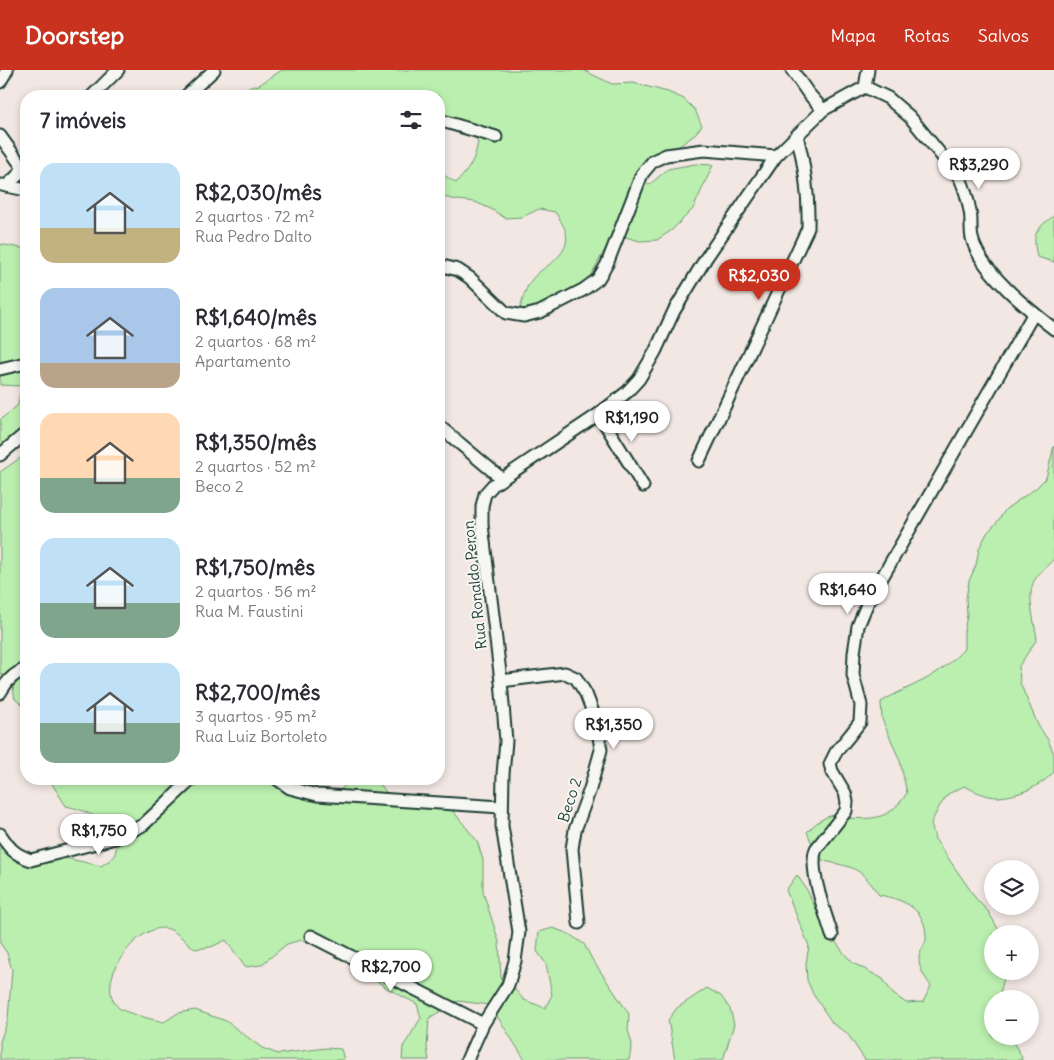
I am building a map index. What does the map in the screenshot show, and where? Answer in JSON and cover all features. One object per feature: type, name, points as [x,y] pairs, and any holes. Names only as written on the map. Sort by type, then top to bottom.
[{"type":"street","points":[[0,82],[7,70]]},
{"type":"street","points":[[98,90],[118,70]]},
{"type":"street","points":[[192,90],[214,70]]},
{"type":"street","points":[[792,70],[823,110]]},
{"type":"street","points":[[868,70],[866,87],[888,98],[910,117],[960,178],[965,189],[970,212],[972,238],[978,255],[994,275],[1054,329]]},
{"type":"street","name":"Rua Ronaldo Peron","points":[[467,1060],[483,1024],[508,985],[515,961],[519,932],[502,826],[501,807],[506,741],[501,681],[482,525],[482,506],[485,494],[501,478],[599,414],[627,392],[639,379],[655,352],[674,311],[706,258],[776,156],[823,110],[866,87]]},
{"type":"street","points":[[445,122],[496,137]]},
{"type":"street","points":[[699,461],[808,228],[808,200],[802,154],[797,135]]},
{"type":"street","points":[[0,136],[20,162]]},
{"type":"street","points":[[445,267],[458,270],[470,278],[506,313],[524,316],[540,312],[583,290],[598,279],[607,264],[642,174],[653,161],[666,155],[704,150],[776,156]]},
{"type":"street","points":[[3,185],[20,173]]},
{"type":"street","points":[[3,185],[20,189]]},
{"type":"street","points":[[832,935],[821,901],[814,855],[816,849],[846,811],[846,793],[832,771],[830,764],[836,752],[860,722],[862,714],[854,675],[858,626],[881,576],[1034,313]]},
{"type":"street","points":[[0,369],[20,364]]},
{"type":"street","points":[[599,414],[643,486]]},
{"type":"street","points":[[445,431],[501,478]]},
{"type":"street","points":[[0,454],[20,438]]},
{"type":"street","points":[[0,693],[7,681],[20,671]]},
{"type":"street","name":"Beco 2","points":[[501,681],[565,673],[576,678],[586,694],[596,723],[601,750],[590,789],[575,830],[572,849],[579,923]]},
{"type":"street","points":[[0,834],[11,850],[18,856],[31,860],[119,837],[143,825],[186,785]]},
{"type":"street","points":[[285,785],[317,795],[501,807]]},
{"type":"street","points":[[310,936],[483,1024]]},
{"type":"green space","points":[[282,70],[583,70],[612,84],[633,83],[668,92],[684,99],[695,110],[702,126],[692,137],[636,176],[649,185],[668,169],[695,164],[713,165],[693,209],[672,230],[657,240],[640,241],[622,236],[607,246],[591,275],[580,286],[536,312],[519,313],[528,285],[537,274],[563,251],[567,240],[565,229],[555,212],[539,209],[522,217],[505,218],[475,202],[445,197],[445,176],[456,183],[471,164],[478,142],[462,123],[445,115],[445,90],[237,90],[259,85]]},
{"type":"green space","points":[[1054,216],[1054,262],[1037,257],[1035,237],[1039,229]]},
{"type":"green space","points":[[0,244],[20,248],[20,386],[0,385]]},
{"type":"green space","points":[[20,392],[20,437],[0,452],[0,420],[18,405]]},
{"type":"green space","points":[[1054,446],[1054,559],[1040,573],[1031,589],[1031,603],[1037,639],[1019,666],[1020,683],[1038,725],[1048,740],[1054,754],[1054,772],[1042,782],[1021,793],[1006,796],[989,796],[964,786],[948,794],[931,823],[935,839],[977,900],[984,907],[984,915],[990,915],[996,925],[984,925],[984,980],[1004,980],[1001,990],[984,990],[984,1045],[1015,1045],[1022,1060],[865,1060],[847,1033],[833,1024],[813,994],[807,980],[806,963],[809,946],[786,890],[797,875],[807,890],[822,923],[853,963],[883,979],[893,994],[906,1003],[923,1002],[931,986],[921,970],[919,961],[919,956],[926,939],[922,919],[917,912],[904,902],[879,895],[867,879],[856,870],[823,861],[813,846],[807,832],[820,821],[830,816],[868,818],[883,815],[895,807],[907,793],[900,761],[882,719],[881,702],[935,673],[964,649],[964,631],[967,615],[966,598],[979,549],[987,533],[1006,509],[1036,488],[1046,478]]},
{"type":"green space","points":[[20,458],[20,703],[15,699],[12,681],[0,673],[0,472]]},
{"type":"green space","points":[[53,785],[296,785],[309,790],[338,791],[346,785],[381,785],[392,801],[437,804],[453,811],[477,841],[483,860],[483,892],[499,942],[501,978],[513,987],[524,1000],[545,1008],[552,995],[546,964],[537,951],[539,932],[553,928],[569,934],[584,944],[629,1014],[628,1030],[632,1044],[629,1060],[525,1060],[490,1005],[458,1001],[429,1018],[427,1048],[429,1060],[402,1060],[403,1047],[421,1018],[417,1004],[385,987],[346,959],[301,940],[287,944],[261,965],[245,967],[226,940],[211,947],[195,949],[171,930],[160,928],[147,933],[135,942],[115,968],[111,983],[112,997],[119,1008],[164,1022],[178,1013],[195,1010],[226,1021],[262,1048],[278,1054],[326,1048],[341,1049],[344,1060],[0,1060],[0,1042],[8,1019],[12,970],[7,953],[0,943],[0,843],[24,855],[70,859],[101,866],[114,857],[119,839],[96,817],[66,806]]},
{"type":"green space","points":[[707,988],[721,996],[730,1009],[734,1024],[723,1060],[675,1060],[668,1020],[677,1008]]}]
